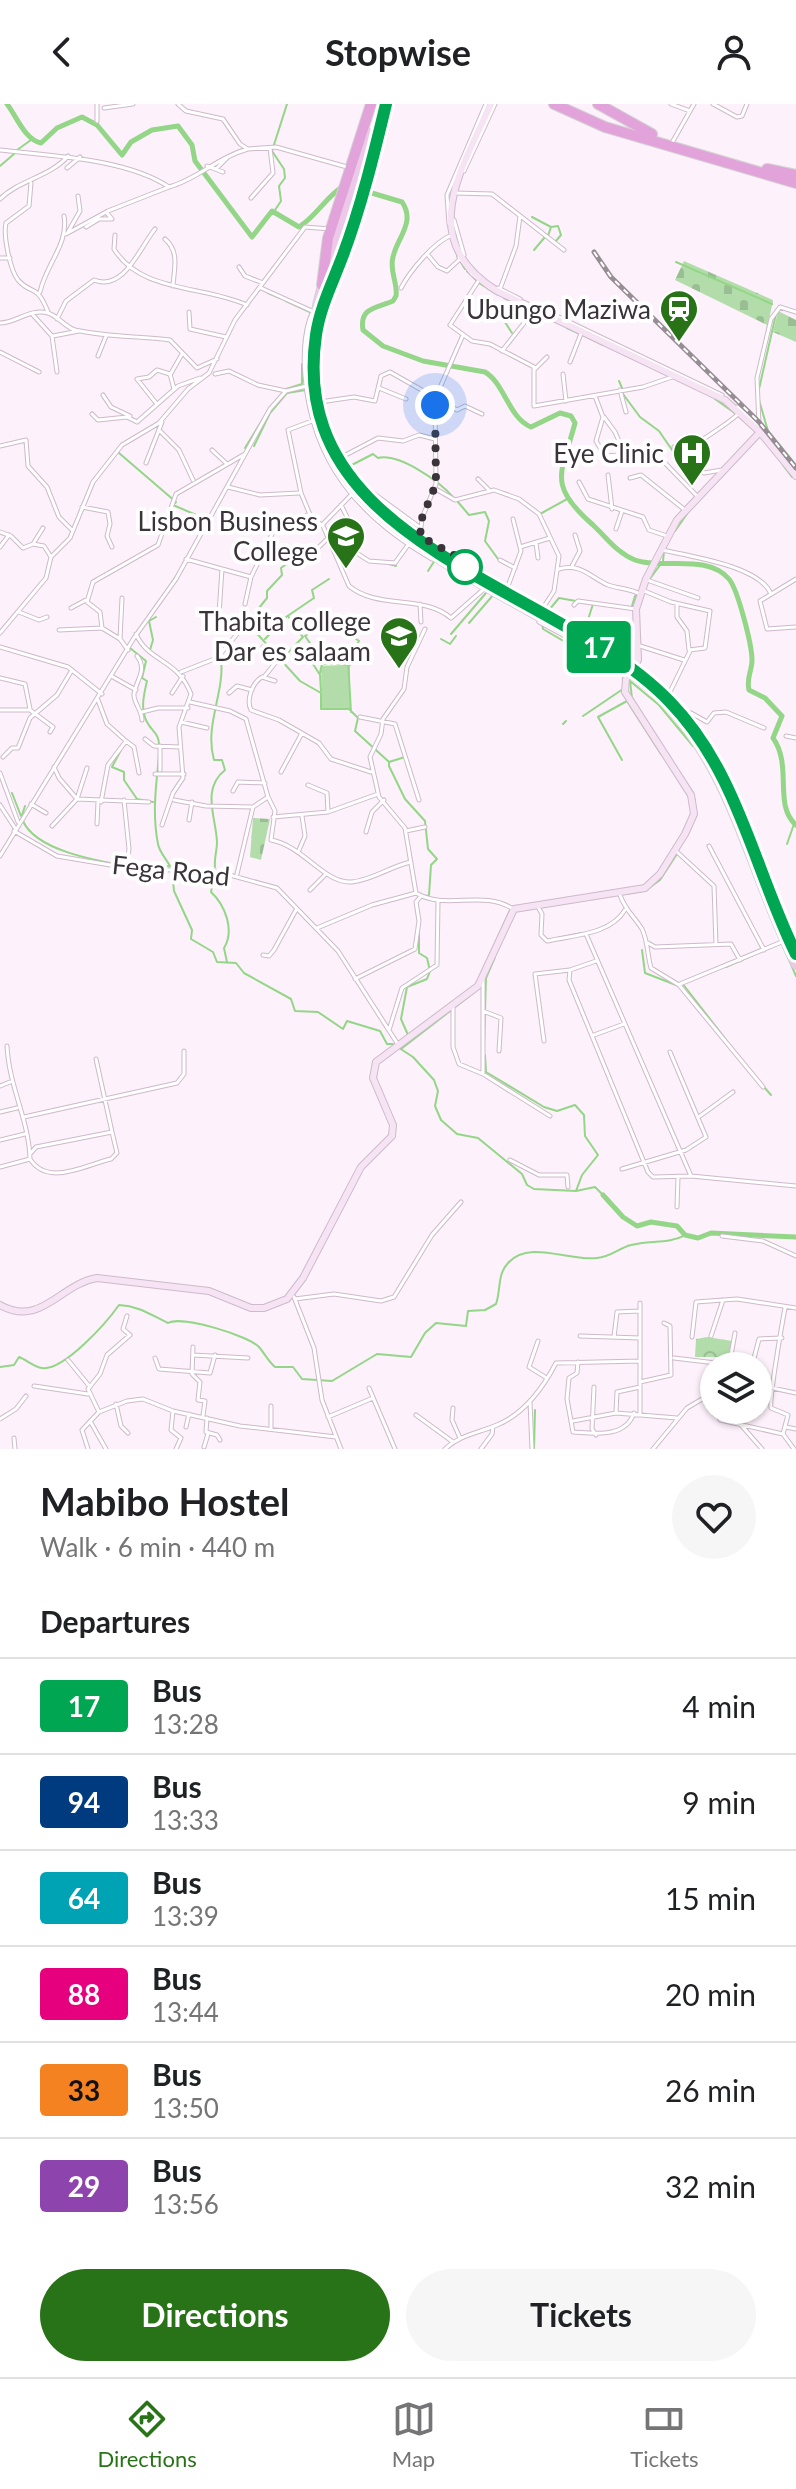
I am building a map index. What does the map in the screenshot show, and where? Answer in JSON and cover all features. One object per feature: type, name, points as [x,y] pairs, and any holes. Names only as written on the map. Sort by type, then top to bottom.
[{"type":"highway","points":[[322,285],[338,232],[341,197],[348,171],[373,104]]},
{"type":"highway","points":[[332,279],[359,202],[384,104]]},
{"type":"highway","points":[[554,104],[605,127],[796,183]]},
{"type":"highway","points":[[598,104],[673,141],[796,175]]},
{"type":"main road","points":[[317,309],[332,279],[338,232],[373,104]]},
{"type":"main road","points":[[338,232],[384,104]]},
{"type":"main road","points":[[322,285],[309,343],[314,420],[329,454],[357,493],[408,542],[633,669],[673,712],[710,763],[796,965]]},
{"type":"main road","points":[[312,385],[339,458],[357,493],[387,518],[542,610],[633,669],[684,714],[725,778],[796,954]]},
{"type":"street","points":[[97,104],[97,121]]},
{"type":"street","points":[[104,108],[133,104]]},
{"type":"street","points":[[178,104],[186,111],[225,120],[240,144],[248,149]]},
{"type":"street","points":[[491,104],[455,193],[454,221],[460,246],[474,269],[500,289],[704,385],[758,430]]},
{"type":"street","points":[[491,104],[453,188],[449,211],[451,235],[460,259],[479,280],[497,291],[581,332]]},
{"type":"street","points":[[671,104],[690,111]]},
{"type":"street","points":[[673,141],[694,104]]},
{"type":"street","points":[[713,104],[740,117],[747,104]]},
{"type":"street","points":[[251,198],[273,173],[270,148]]},
{"type":"street","points":[[66,234],[248,149],[270,148],[348,171]]},
{"type":"street","points":[[0,150],[15,155],[80,157],[147,176],[169,187]]},
{"type":"street","points":[[217,168],[233,154]]},
{"type":"street","points":[[0,199],[14,188],[31,183],[68,156]]},
{"type":"street","points":[[67,168],[80,157]]},
{"type":"street","points":[[204,168],[217,168],[223,172]]},
{"type":"street","points":[[31,183],[29,206],[5,226],[4,241],[12,255],[18,279],[40,292]]},
{"type":"street","points":[[455,193],[492,194],[564,250]]},
{"type":"street","points":[[78,196],[80,211],[51,257],[53,261],[43,276],[40,292],[48,313],[79,331],[106,336],[167,339],[197,368],[217,359]]},
{"type":"street","points":[[64,216],[66,234]]},
{"type":"street","points":[[500,289],[516,246],[520,216]]},
{"type":"street","points":[[0,633],[46,578],[51,557],[70,538],[89,488],[116,454],[142,431],[163,420],[188,389],[204,377],[247,305],[305,227],[338,232]]},
{"type":"street","points":[[57,319],[66,301],[94,280],[106,282],[129,269],[155,229]]},
{"type":"street","points":[[115,235],[114,249],[129,269],[173,286],[222,295],[247,305]]},
{"type":"street","points":[[401,288],[410,274],[451,235]]},
{"type":"street","points":[[451,235],[463,260],[479,280],[530,309],[676,375],[739,413],[758,430],[796,476]]},
{"type":"street","points":[[165,239],[172,246],[176,259],[173,286]]},
{"type":"street","points":[[0,258],[9,260],[12,255]]},
{"type":"street","points":[[428,255],[447,271],[460,259]]},
{"type":"street","points":[[239,267],[245,276],[262,286],[317,309]]},
{"type":"street","points":[[479,280],[448,325],[535,369]]},
{"type":"street","points":[[317,928],[374,904],[418,894],[438,901],[489,900],[514,909],[620,893],[652,883],[676,851],[694,814],[691,795],[629,701],[624,687],[633,669],[637,645],[636,609],[666,538],[685,510],[758,430],[757,378],[771,319],[780,307],[796,312]]},
{"type":"street","points":[[502,351],[524,323],[530,309]]},
{"type":"street","points":[[189,312],[190,329],[226,337]]},
{"type":"street","points":[[0,323],[10,322],[21,315],[48,313]]},
{"type":"street","points":[[33,315],[52,336],[57,372]]},
{"type":"street","points":[[52,336],[62,337],[79,331]]},
{"type":"street","points":[[570,362],[581,332]]},
{"type":"street","points":[[434,488],[455,500],[490,491],[515,497],[532,507],[559,555],[554,591],[542,610],[508,586],[420,537],[420,527],[434,488],[435,399],[463,335]]},
{"type":"street","points":[[98,356],[106,336]]},
{"type":"street","points":[[0,352],[39,372]]},
{"type":"street","points":[[174,389],[170,375],[182,353]]},
{"type":"street","points":[[547,357],[535,369],[533,405],[594,396],[676,375]]},
{"type":"street","points":[[157,404],[137,379],[148,378],[156,370],[170,375]]},
{"type":"street","points":[[215,374],[229,371],[256,384],[286,391],[312,385]]},
{"type":"street","points":[[319,402],[354,397],[375,401],[381,376],[390,372],[457,410],[465,406],[482,414]]},
{"type":"street","points":[[563,374],[566,401]]},
{"type":"street","points":[[137,422],[174,389],[204,377]]},
{"type":"street","points":[[379,388],[406,399]]},
{"type":"street","points":[[620,390],[626,412]]},
{"type":"street","points":[[0,856],[18,822],[186,559],[270,409],[286,391]]},
{"type":"street","points":[[103,395],[111,407],[137,422],[142,431]]},
{"type":"street","points":[[594,396],[625,455]]},
{"type":"street","points":[[700,448],[699,442],[712,429],[724,426],[739,413]]},
{"type":"street","points":[[92,414],[98,420],[123,417],[137,422]]},
{"type":"street","points":[[603,417],[596,441],[605,456],[645,452],[663,462],[697,496]]},
{"type":"street","points":[[146,463],[163,420]]},
{"type":"street","points":[[314,420],[288,430],[301,493],[309,514],[323,526],[343,577],[355,591],[437,607],[453,617],[484,589]]},
{"type":"street","points":[[160,431],[179,450],[194,481]]},
{"type":"street","points":[[339,458],[378,438],[403,441],[419,435],[436,439]]},
{"type":"street","points":[[0,446],[26,440],[28,466],[47,487],[59,517],[72,530]]},
{"type":"street","points":[[674,447],[704,473],[722,470]]},
{"type":"street","points":[[212,450],[227,464]]},
{"type":"street","points":[[71,608],[86,600],[92,592],[94,580],[158,545],[175,495],[194,481],[245,454]]},
{"type":"street","points":[[608,475],[612,509]]},
{"type":"street","points":[[630,478],[641,475],[685,510]]},
{"type":"street","points":[[478,479],[490,491]]},
{"type":"street","points":[[579,482],[588,499],[643,517],[649,530],[666,538]]},
{"type":"street","points":[[228,487],[260,495],[301,493]]},
{"type":"street","points":[[323,526],[341,505],[357,493],[373,493],[420,527]]},
{"type":"street","points":[[337,557],[357,537],[341,505]]},
{"type":"street","points":[[82,507],[108,512],[110,524],[106,533],[112,547]]},
{"type":"street","points":[[616,529],[622,511]]},
{"type":"street","points":[[245,604],[251,577],[277,524],[309,514]]},
{"type":"street","points":[[508,586],[520,547],[513,519]]},
{"type":"street","points":[[33,544],[43,528]]},
{"type":"street","points":[[0,532],[9,535],[20,547],[33,544],[44,546],[51,557]]},
{"type":"street","points":[[0,547],[9,535]]},
{"type":"street","points":[[572,566],[580,551],[575,535]]},
{"type":"street","points":[[313,553],[328,538]]},
{"type":"street","points":[[520,547],[550,538]]},
{"type":"street","points":[[348,547],[369,561],[395,563],[408,542],[591,653],[602,654]]},
{"type":"street","points":[[536,543],[538,558]]},
{"type":"street","points":[[660,553],[700,557],[734,568],[765,583],[771,594]]},
{"type":"street","points":[[186,559],[251,577]]},
{"type":"street","points":[[500,560],[515,568]]},
{"type":"street","points":[[559,569],[572,566],[606,584],[643,587],[698,598]]},
{"type":"street","points":[[219,614],[222,569]]},
{"type":"street","points":[[796,579],[760,601],[765,628],[796,627]]},
{"type":"street","points":[[643,587],[677,604],[706,609],[711,614],[706,647],[690,651]]},
{"type":"street","points":[[120,639],[122,598]]},
{"type":"street","points":[[86,600],[100,612],[102,628]]},
{"type":"street","points":[[574,605],[578,601],[636,609]]},
{"type":"street","points":[[420,604],[421,622]]},
{"type":"street","points":[[669,694],[690,651],[687,631],[677,619],[677,604]]},
{"type":"street","points":[[19,612],[39,620],[47,617]]},
{"type":"street","points":[[59,630],[102,628],[120,639],[128,650]]},
{"type":"street","points":[[355,979],[415,949],[419,921],[418,894],[406,831],[378,794],[371,772],[371,752],[381,734],[383,719],[404,689],[407,667],[425,629]]},
{"type":"street","points":[[172,693],[182,674],[217,658],[238,633]]},
{"type":"street","points":[[136,634],[145,649],[182,674],[191,694],[181,722],[180,747],[184,774],[162,825]]},
{"type":"street","points":[[637,645],[684,660]]},
{"type":"street","points":[[0,647],[72,670],[102,694]]},
{"type":"street","points":[[263,647],[276,662],[264,677]]},
{"type":"street","points":[[137,656],[141,671],[134,699],[142,712],[142,720]]},
{"type":"street","points":[[633,669],[669,694],[712,747],[734,787],[796,943]]},
{"type":"street","points":[[0,710],[33,711],[55,698],[72,670]]},
{"type":"street","points":[[113,677],[136,690]]},
{"type":"street","points":[[0,678],[25,684],[33,711],[53,727],[50,732]]},
{"type":"street","points":[[243,716],[249,708],[258,678],[275,681]]},
{"type":"street","points":[[229,693],[237,686],[252,690]]},
{"type":"street","points":[[98,700],[107,724],[134,747],[139,773]]},
{"type":"street","points":[[190,702],[243,716]]},
{"type":"street","points":[[142,712],[158,708],[188,708]]},
{"type":"street","points":[[249,708],[319,743],[331,759],[371,772]]},
{"type":"street","points":[[3,757],[11,748],[18,748],[33,711]]},
{"type":"street","points":[[684,714],[707,722],[714,713],[726,712],[764,728]]},
{"type":"street","points":[[243,716],[268,797],[275,808],[270,840],[299,850],[326,874],[353,882],[411,861]]},
{"type":"street","points":[[360,717],[383,719],[397,726],[419,800]]},
{"type":"street","points":[[181,722],[207,728]]},
{"type":"street","points":[[281,772],[302,733]]},
{"type":"street","points":[[786,736],[796,738]]},
{"type":"street","points":[[145,739],[148,744],[180,747]]},
{"type":"street","points":[[97,824],[108,765],[126,741]]},
{"type":"street","points":[[160,746],[158,773],[184,774]]},
{"type":"street","points":[[54,767],[77,799],[149,802]]},
{"type":"street","points":[[52,826],[77,799],[87,768]]},
{"type":"street","points":[[0,773],[18,822]]},
{"type":"street","points":[[233,791],[238,782],[265,783]]},
{"type":"street","points":[[308,785],[327,793],[328,812]]},
{"type":"street","points":[[273,817],[328,812],[378,794]]},
{"type":"street","points":[[173,800],[253,807],[268,797]]},
{"type":"street","points":[[124,800],[129,849],[126,867]]},
{"type":"street","points":[[366,832],[372,812],[384,800]]},
{"type":"street","points":[[189,820],[192,802]]},
{"type":"street","points":[[31,804],[46,813]]},
{"type":"street","points":[[0,805],[15,829]]},
{"type":"street","points":[[236,875],[253,807]]},
{"type":"street","points":[[299,850],[305,836],[302,816]]},
{"type":"street","points":[[406,831],[425,827]]},
{"type":"street","name":"Fega Road","points":[[15,829],[57,856],[126,867],[188,868],[236,875],[277,888],[338,951],[399,1046]]},
{"type":"street","points":[[709,846],[764,950]]},
{"type":"street","points":[[676,851],[714,886],[716,945]]},
{"type":"street","points":[[310,890],[326,874]]},
{"type":"street","points":[[620,893],[625,910],[642,930],[648,943],[651,968],[679,985],[763,1087]]},
{"type":"street","points":[[388,1031],[400,990],[437,965],[438,901]]},
{"type":"street","points":[[537,905],[542,914],[540,931],[543,940],[586,934],[612,924],[625,910]]},
{"type":"street","points":[[483,1074],[483,979],[503,925],[514,909]]},
{"type":"street","points":[[263,955],[269,956],[274,950],[296,910]]},
{"type":"street","points":[[586,934],[691,1176]]},
{"type":"street","points":[[679,985],[784,941]]},
{"type":"street","points":[[648,943],[655,947],[733,945],[740,960]]},
{"type":"street","points":[[544,1041],[534,976],[570,970],[596,961]]},
{"type":"street","points":[[570,970],[569,980],[647,1162],[648,1172],[653,1177],[691,1176],[796,1186]]},
{"type":"street","points":[[341,1449],[328,1417],[314,1348],[293,1296],[361,1167],[392,1136],[393,1125],[375,1086],[372,1069],[483,979]]},
{"type":"street","points":[[453,1006],[453,1047],[458,1063],[483,1074],[550,1116]]},
{"type":"street","points":[[483,1011],[501,1018],[499,1051]]},
{"type":"street","points":[[593,1035],[624,1024]]},
{"type":"street","points":[[7,1046],[17,1108],[24,1117],[30,1156],[36,1168],[56,1175],[111,1159],[117,1153],[96,1059]]},
{"type":"street","points":[[24,1117],[177,1083],[184,1074],[184,1051]]},
{"type":"street","points":[[622,1169],[680,1152],[706,1137],[700,1116],[670,1052]]},
{"type":"street","points":[[0,1086],[11,1079]]},
{"type":"street","points":[[700,1116],[733,1092]]},
{"type":"street","points":[[0,1112],[17,1108]]},
{"type":"street","points":[[0,1167],[30,1156],[36,1147],[112,1132]]},
{"type":"street","points":[[0,1140],[25,1134]]},
{"type":"street","points":[[510,1160],[539,1175],[567,1175],[568,1187]]},
{"type":"street","points":[[677,1207],[678,1177]]},
{"type":"street","points":[[0,1305],[17,1312],[37,1310],[84,1281],[97,1278],[209,1291],[257,1308],[293,1296],[334,1294],[381,1301],[394,1297],[432,1235],[461,1202]]},
{"type":"street","points":[[722,1236],[763,1241],[796,1256]]},
{"type":"street","points":[[692,1337],[695,1303],[741,1299],[796,1308]]},
{"type":"street","points":[[711,1336],[723,1300]]},
{"type":"street","points":[[640,1303],[640,1414]]},
{"type":"street","points":[[785,1308],[772,1388],[796,1391]]},
{"type":"street","points":[[614,1337],[617,1312],[640,1311]]},
{"type":"street","points":[[88,1394],[107,1355],[130,1335],[123,1329],[127,1316]]},
{"type":"street","points":[[616,1413],[617,1392],[669,1377],[672,1358],[670,1326],[664,1323]]},
{"type":"street","points":[[731,1352],[735,1333]]},
{"type":"street","points":[[580,1336],[640,1338]]},
{"type":"street","points":[[756,1352],[759,1339],[782,1338]]},
{"type":"street","points":[[538,1341],[529,1367],[545,1377]]},
{"type":"street","points":[[193,1347],[191,1370],[200,1383],[198,1400],[205,1401],[208,1434],[204,1447]]},
{"type":"street","points":[[193,1355],[248,1358]]},
{"type":"street","points":[[155,1358],[159,1369],[212,1372],[215,1355]]},
{"type":"street","points":[[672,1358],[700,1361]]},
{"type":"street","points":[[68,1360],[90,1387]]},
{"type":"street","points":[[445,1449],[460,1438],[493,1427],[530,1402],[556,1363],[640,1361]]},
{"type":"street","points":[[578,1362],[577,1373],[568,1379],[567,1399],[573,1432],[606,1435],[628,1424],[634,1413]]},
{"type":"street","points":[[34,1386],[88,1394],[97,1402],[99,1412]]},
{"type":"street","points":[[594,1387],[592,1430],[596,1435]]},
{"type":"street","points":[[369,1388],[395,1449]]},
{"type":"street","points":[[0,1419],[16,1409],[26,1396]]},
{"type":"street","points":[[328,1417],[374,1398]]},
{"type":"street","points":[[88,1449],[82,1434],[99,1412],[116,1404],[143,1399],[173,1411],[205,1418],[336,1437]]},
{"type":"street","points":[[653,1449],[677,1418],[700,1399]]},
{"type":"street","points":[[530,1402],[532,1449]]},
{"type":"street","points":[[116,1404],[121,1426],[128,1433]]},
{"type":"street","points":[[271,1406],[271,1429]]},
{"type":"street","points":[[453,1408],[452,1420],[460,1438]]},
{"type":"street","points":[[772,1408],[787,1414],[783,1434]]},
{"type":"street","points":[[173,1411],[171,1430],[181,1438],[176,1449]]},
{"type":"street","points":[[573,1421],[592,1415],[616,1413],[677,1418]]},
{"type":"street","points":[[186,1427],[189,1414]]},
{"type":"street","points":[[416,1415],[453,1442]]},
{"type":"street","points":[[90,1421],[106,1449]]},
{"type":"street","points":[[737,1424],[783,1434],[793,1449]]},
{"type":"street","points":[[741,1425],[762,1449]]},
{"type":"street","points":[[481,1449],[493,1427]]},
{"type":"street","points":[[786,1427],[796,1429]]},
{"type":"street","points":[[585,1433],[592,1430]]},
{"type":"street","points":[[208,1434],[217,1435],[220,1440]]},
{"type":"street","points":[[14,1438],[15,1449]]},
{"type":"street","points":[[485,1443],[491,1448]]},
{"type":"green space","points":[[684,261],[773,300],[760,365],[767,325],[675,280]]},
{"type":"green space","points":[[778,311],[796,320],[796,342],[773,332]]},
{"type":"green space","points":[[321,666],[350,666],[350,708],[322,709]]},
{"type":"green space","points":[[253,818],[270,819],[261,860],[250,857]]},
{"type":"green space","points":[[707,1337],[732,1341],[729,1352],[700,1352],[700,1357],[695,1357],[696,1339]]},
{"type":"waterway","points":[[7,104],[35,141],[41,143],[57,128],[82,117],[97,125],[122,155],[131,142],[152,130],[178,126],[192,145],[195,161],[252,237],[272,211],[299,227],[345,185],[402,202],[406,209],[406,223],[392,262],[396,296],[393,301],[367,313],[362,322],[363,330],[383,346],[423,361],[485,372],[492,377],[517,416],[531,427],[560,413],[571,416],[575,423],[562,477],[563,488],[578,511],[617,549],[635,560],[709,566],[729,579],[750,643],[749,690],[765,698],[782,716],[773,738],[782,761],[786,807],[796,825]]},
{"type":"waterway","points":[[275,210],[281,201],[279,186],[285,178],[284,169],[272,151],[287,104]]},
{"type":"waterway","points":[[17,150],[31,140]]},
{"type":"waterway","points":[[0,166],[14,154]]},
{"type":"waterway","points":[[532,217],[551,227],[548,236]]},
{"type":"waterway","points":[[551,227],[558,226],[561,235],[555,242]]},
{"type":"waterway","points":[[449,229],[456,253]]},
{"type":"waterway","points":[[534,250],[545,237]]},
{"type":"waterway","points":[[457,256],[465,269]]},
{"type":"waterway","points":[[676,262],[772,304]]},
{"type":"waterway","points":[[467,271],[477,281]]},
{"type":"waterway","points":[[479,283],[498,295]]},
{"type":"waterway","points":[[268,293],[280,298]]},
{"type":"waterway","points":[[504,298],[527,309]]},
{"type":"waterway","points":[[286,301],[312,313]]},
{"type":"waterway","points":[[509,304],[503,319],[512,333]]},
{"type":"waterway","points":[[531,311],[547,319]]},
{"type":"waterway","points":[[759,389],[776,314]]},
{"type":"waterway","points":[[567,328],[580,334]]},
{"type":"waterway","points":[[583,335],[603,345]]},
{"type":"waterway","points":[[286,389],[302,384],[302,364]]},
{"type":"waterway","points":[[619,381],[622,388]]},
{"type":"waterway","points":[[254,446],[270,413],[287,393],[306,390]]},
{"type":"waterway","points":[[623,394],[640,417],[659,431],[690,476]]},
{"type":"waterway","points":[[715,399],[736,414]]},
{"type":"waterway","points":[[759,400],[768,431],[796,465]]},
{"type":"waterway","points":[[245,448],[269,409]]},
{"type":"waterway","points":[[767,435],[790,464]]},
{"type":"waterway","points":[[119,453],[176,502],[173,505],[208,520]]},
{"type":"waterway","points":[[346,468],[373,454],[378,458],[397,460],[429,476],[453,497]]},
{"type":"waterway","points":[[342,461],[362,490]]},
{"type":"waterway","points":[[783,465],[792,477]]},
{"type":"waterway","points":[[364,493],[374,504]]},
{"type":"waterway","points":[[540,514],[569,498]]},
{"type":"waterway","points":[[458,502],[469,515],[485,512],[489,521],[485,541],[498,559]]},
{"type":"waterway","points":[[675,531],[687,514]]},
{"type":"waterway","points":[[429,544],[444,553]]},
{"type":"waterway","points":[[649,580],[663,561],[664,551]]},
{"type":"waterway","points":[[448,555],[496,584]]},
{"type":"waterway","points":[[297,556],[281,568],[282,575],[267,591],[267,598],[250,619],[251,627],[300,681],[321,693],[321,709],[349,709],[358,718],[355,731],[388,761]]},
{"type":"waterway","points":[[428,571],[435,560]]},
{"type":"waterway","points":[[389,564],[396,566]]},
{"type":"waterway","points":[[171,584],[178,573]]},
{"type":"waterway","points":[[265,639],[286,617],[314,598],[312,590],[329,579]]},
{"type":"waterway","points":[[499,586],[539,610]]},
{"type":"waterway","points":[[451,634],[486,593]]},
{"type":"waterway","points":[[469,623],[494,594]]},
{"type":"waterway","points":[[635,603],[637,595]]},
{"type":"waterway","points":[[632,606],[635,596]]},
{"type":"waterway","points":[[549,610],[559,598],[576,601]]},
{"type":"waterway","points":[[585,629],[593,604]]},
{"type":"waterway","points":[[288,616],[292,622]]},
{"type":"waterway","points":[[150,650],[153,640],[149,621],[156,617]]},
{"type":"waterway","points":[[321,691],[320,675],[313,664],[319,656],[305,636],[330,620],[359,641],[348,660],[351,712]]},
{"type":"waterway","points":[[542,624],[543,629],[623,676],[623,689],[583,716]]},
{"type":"waterway","points":[[281,660],[303,637],[297,630]]},
{"type":"waterway","points":[[441,639],[450,644],[456,636]]},
{"type":"waterway","points":[[640,645],[638,671],[683,712]]},
{"type":"waterway","points":[[582,647],[591,652]]},
{"type":"waterway","points":[[130,648],[146,661],[142,678],[147,681],[144,712],[159,745]]},
{"type":"waterway","points":[[215,653],[221,659],[221,672],[211,734],[212,747],[214,760],[222,760],[225,770],[213,786],[212,795],[217,842],[215,867]]},
{"type":"waterway","points":[[320,673],[322,664],[350,665]]},
{"type":"waterway","points":[[632,698],[630,681],[659,705],[693,746]]},
{"type":"waterway","points":[[622,760],[598,717],[627,701],[661,754]]},
{"type":"waterway","points":[[563,724],[566,721]]},
{"type":"waterway","points":[[121,750],[112,767],[124,772],[124,780],[137,799],[153,802]]},
{"type":"waterway","points":[[668,754],[695,800]]},
{"type":"waterway","points":[[152,868],[170,866],[160,849],[156,833],[159,756]]},
{"type":"waterway","points":[[405,757],[389,762],[389,766],[405,799],[425,821],[428,849],[437,859],[431,865],[429,895],[425,897]]},
{"type":"waterway","points":[[12,793],[21,816]]},
{"type":"waterway","points":[[22,815],[25,806]]},
{"type":"waterway","points":[[23,821],[42,841],[57,848],[91,859],[138,868]]},
{"type":"waterway","points":[[787,844],[794,824]]},
{"type":"waterway","points":[[754,845],[758,857]]},
{"type":"waterway","points":[[649,888],[660,880],[677,854]]},
{"type":"waterway","points":[[763,869],[796,951]]},
{"type":"waterway","points":[[172,871],[174,891],[192,930],[191,939],[213,952],[217,962],[236,963],[244,973],[291,999],[295,1011],[318,1012],[343,1029],[347,1021],[380,1031],[387,1044],[393,1044],[413,1057],[434,1080],[438,1091],[435,1106],[441,1120],[457,1134],[478,1138],[522,1174],[527,1185],[534,1189],[576,1191],[595,1187],[603,1195]]},
{"type":"waterway","points":[[215,873],[211,892],[227,918],[229,933],[224,948],[227,962]]},
{"type":"waterway","points":[[626,894],[643,891]]},
{"type":"waterway","points":[[496,942],[511,908]]},
{"type":"waterway","points":[[768,911],[796,976]]},
{"type":"waterway","points":[[408,1035],[401,1019],[407,987],[427,979],[430,971],[427,958],[419,953],[419,932]]},
{"type":"waterway","points":[[557,938],[582,933]]},
{"type":"waterway","points":[[642,950],[645,973],[676,985]]},
{"type":"waterway","points":[[726,967],[753,955]]},
{"type":"waterway","points":[[484,1045],[486,978],[495,957]]},
{"type":"waterway","points":[[682,983],[727,1041]]},
{"type":"waterway","points":[[401,1049],[472,994]]},
{"type":"waterway","points":[[485,1055],[486,1072],[544,1107],[557,1111],[575,1105],[584,1115],[585,1136],[598,1155],[582,1175],[576,1191]]},
{"type":"waterway","points":[[764,1087],[771,1095]]},
{"type":"waterway","points":[[603,1195],[623,1217],[637,1226],[651,1222],[677,1226],[685,1235],[698,1238],[711,1233],[796,1237]]},
{"type":"waterway","points":[[0,1367],[14,1365],[19,1357],[42,1368],[62,1362],[95,1333],[119,1305],[139,1309],[168,1323],[187,1322],[230,1332],[253,1342],[275,1367],[293,1367],[302,1379],[332,1381],[377,1354],[411,1357],[425,1333],[436,1323],[466,1326],[468,1311],[485,1310],[496,1304],[502,1272],[517,1256],[538,1252],[597,1258],[631,1245],[673,1240],[685,1235]]},
{"type":"waterway","points":[[534,1449],[535,1410]]},
{"type":"railway","points":[[594,252],[611,277],[759,422],[796,468]]},
{"type":"bus line","name":"17","points":[[386,104],[343,253],[322,310],[314,351],[317,402],[332,448],[354,485],[387,518],[628,665],[670,701],[702,741],[725,778],[796,954]]},
{"type":"place","name":"Ubungo Maziwa","points":[[679,343]]},
{"type":"place","name":"Eye Clinic","points":[[692,487]]},
{"type":"place","name":"Lisbon Business College","points":[[346,570]]},
{"type":"place","name":"Thabita college Dar es salaam","points":[[399,670]]},
{"type":"route","points":[[435,405],[436,484],[422,518],[420,536],[465,561],[465,567]]}]
